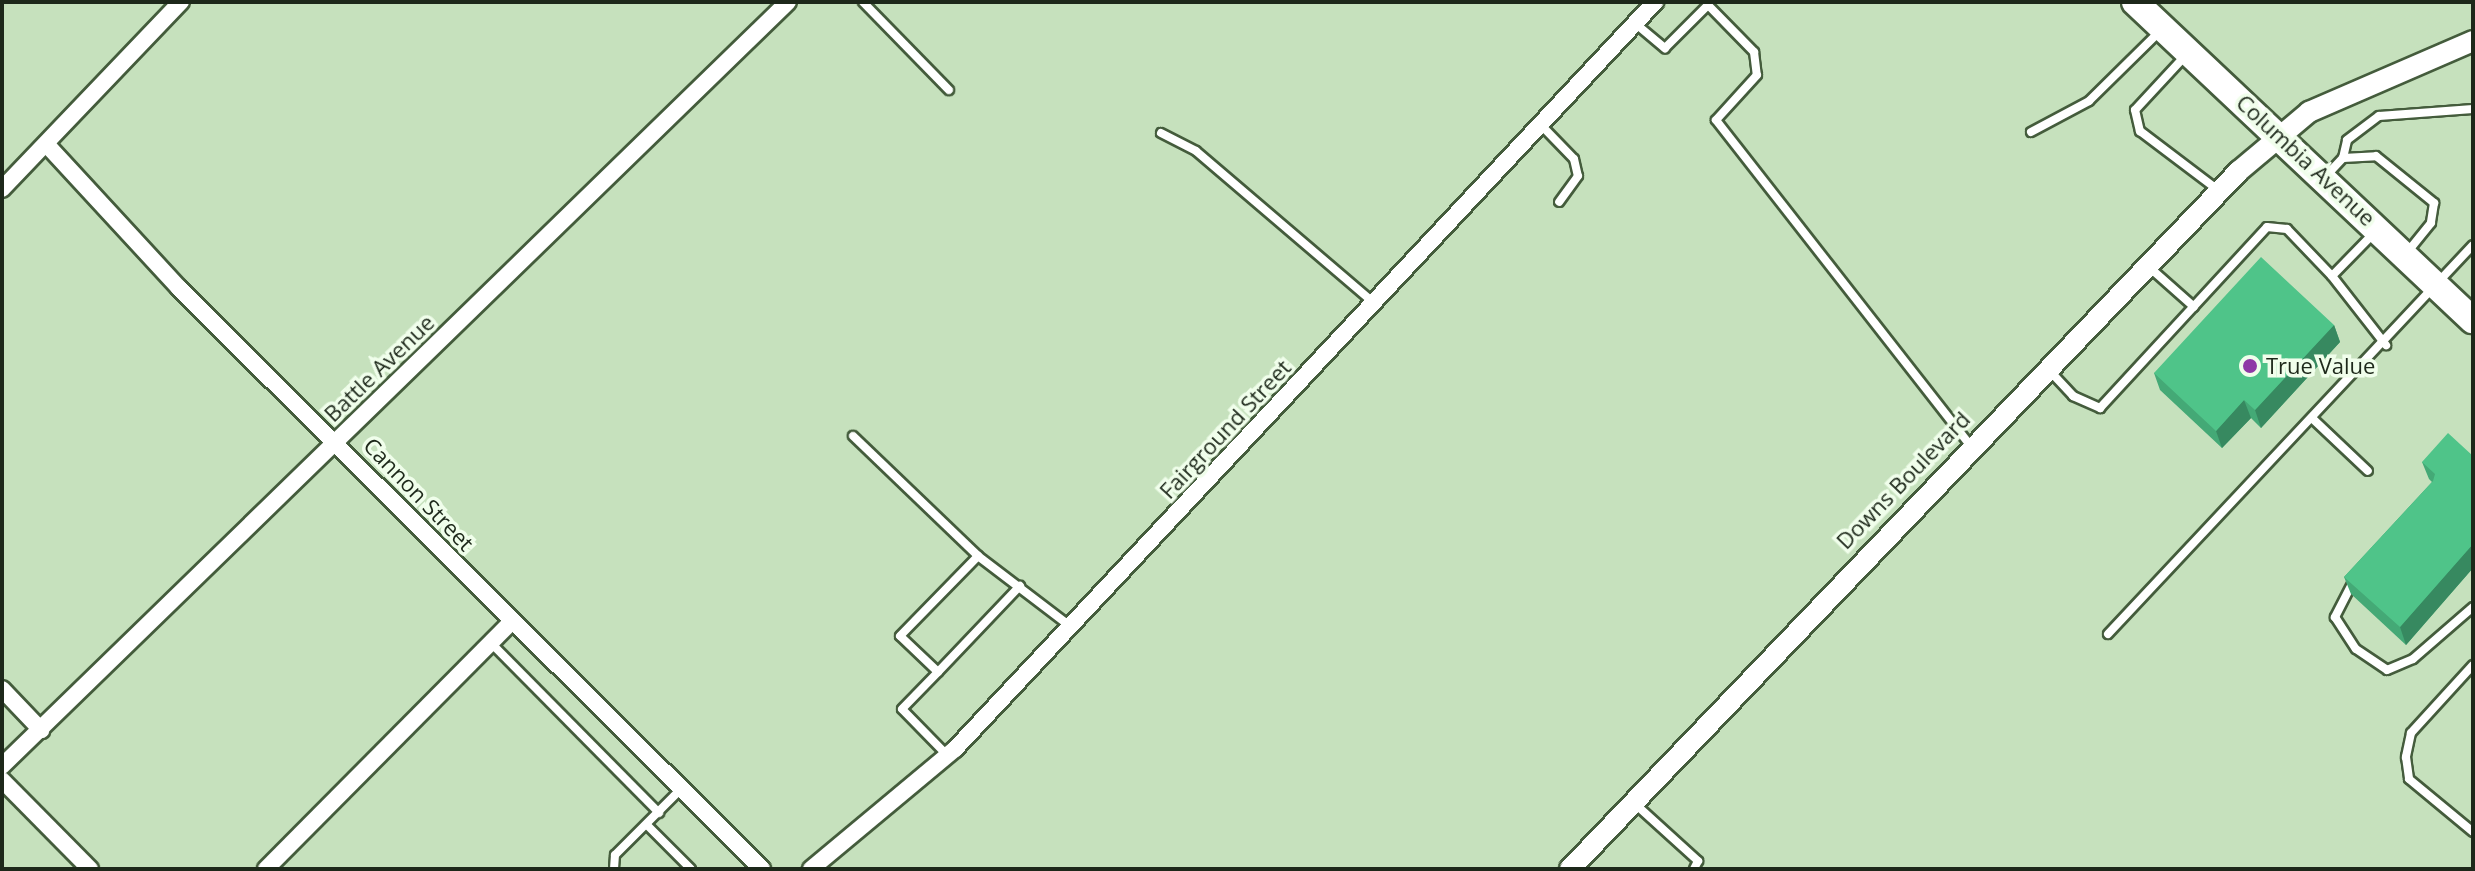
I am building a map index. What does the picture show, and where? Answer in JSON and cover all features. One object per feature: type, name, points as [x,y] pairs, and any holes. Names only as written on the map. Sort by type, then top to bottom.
[{"type":"main road","name":"Columbia Avenue","points":[[2150,11],[2281,135],[2334,167],[2378,229],[2473,320]]},
{"type":"street","points":[[2,189],[48,146],[181,2]]},
{"type":"street","name":"Battle Avenue","points":[[2,766],[788,2]]},
{"type":"street","name":"Fairground Street","points":[[811,869],[947,755],[1655,2]]},
{"type":"street","name":"Downs Boulevard","points":[[1570,869],[1970,445],[2218,190],[2309,112],[2473,41]]},
{"type":"street","name":"Cannon Street","points":[[48,146],[179,288],[337,440],[511,622],[679,791],[762,869]]},
{"type":"street","points":[[266,869],[511,622]]},
{"type":"street","points":[[2,689],[41,730]]},
{"type":"street","points":[[2,780],[90,869]]},
{"type":"lane","points":[[863,2],[949,90]]},
{"type":"lane","points":[[1635,23],[1665,48],[1709,4],[1754,52],[1757,75],[1716,120],[1970,445]]},
{"type":"lane","points":[[2031,132],[2089,101],[2150,11]]},
{"type":"lane","points":[[2189,51],[2135,110],[2140,131],[2218,190]]},
{"type":"lane","points":[[2334,167],[2347,140],[2379,116],[2473,109]]},
{"type":"lane","points":[[1540,124],[1574,159],[1578,176],[1559,202]]},
{"type":"lane","points":[[1161,133],[1196,151],[1373,303]]},
{"type":"lane","points":[[2334,167],[2376,156],[2434,203],[2431,223],[2405,255]]},
{"type":"lane","points":[[2045,367],[2073,396],[2100,408],[2273,225],[2332,276],[2386,345]]},
{"type":"lane","points":[[2332,276],[2378,229]]},
{"type":"lane","points":[[2108,634],[2386,345],[2439,288],[2473,245]]},
{"type":"lane","points":[[2145,263],[2194,307]]},
{"type":"lane","points":[[2314,420],[2368,471]]},
{"type":"lane","points":[[853,436],[978,556],[1070,626]]},
{"type":"lane","points":[[938,672],[900,636],[978,556]]},
{"type":"lane","points":[[2364,570],[2335,617],[2356,649],[2387,670],[2413,659],[2473,607]]},
{"type":"lane","points":[[947,755],[902,709],[1020,586]]},
{"type":"lane","points":[[490,643],[659,813]]},
{"type":"lane","points":[[2473,665],[2411,733],[2406,757],[2409,779],[2473,832]]},
{"type":"lane","points":[[614,869],[615,855],[679,791]]},
{"type":"lane","points":[[1632,801],[1698,861],[1694,869]]},
{"type":"lane","points":[[647,825],[691,869]]},
{"type":"building","name":"True Value","points":[[2261,257],[2334,325],[2255,410],[2244,400],[2216,431],[2154,373]]},
{"type":"building","points":[[2448,433],[2473,456],[2473,544],[2400,627],[2344,577],[2433,481],[2435,474],[2422,462]]},
{"type":"place","name":"True Value","points":[[2250,366]]}]
